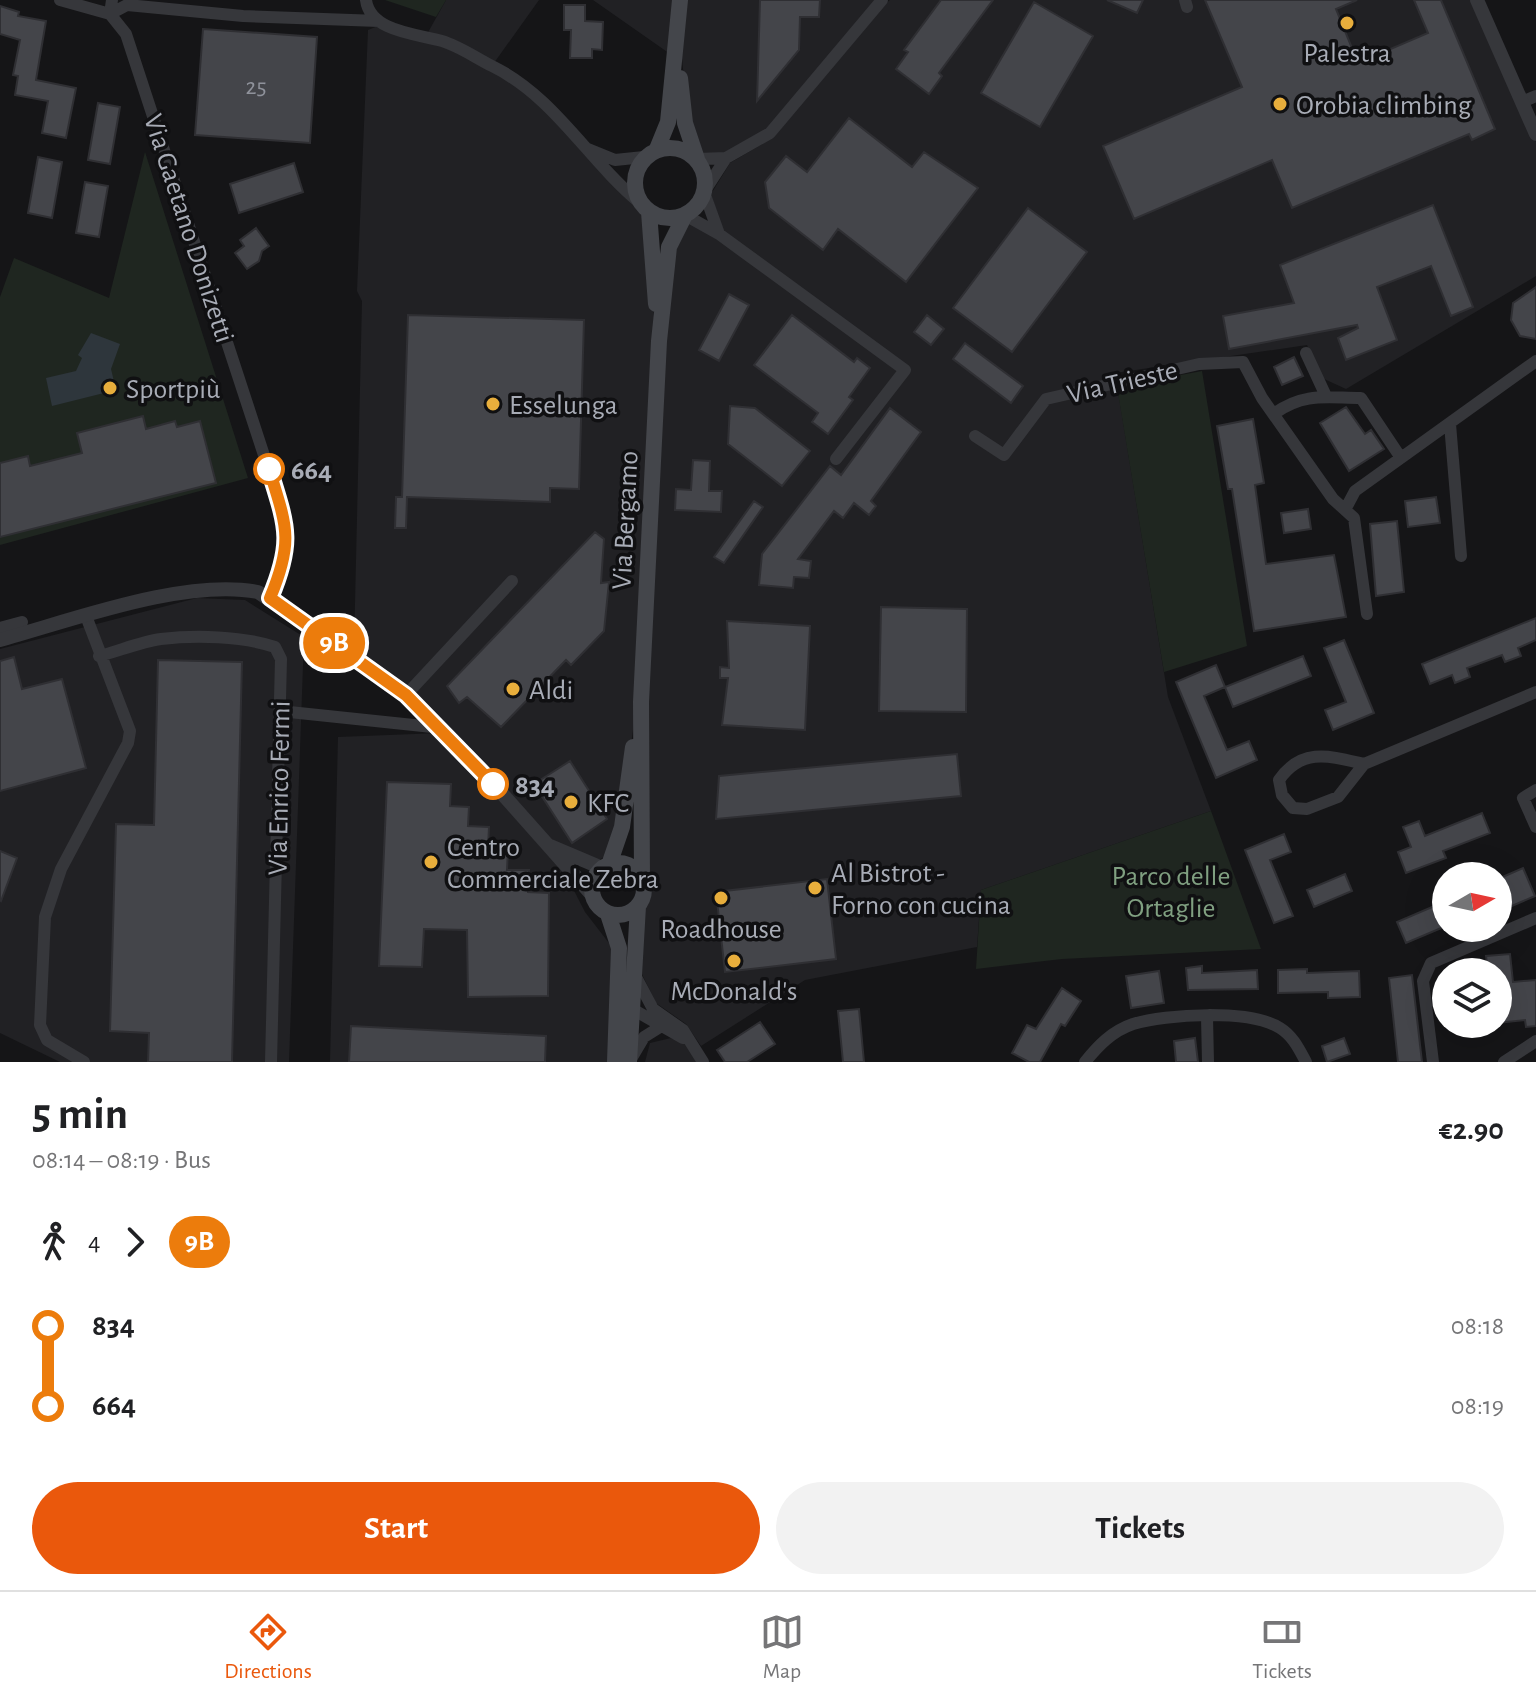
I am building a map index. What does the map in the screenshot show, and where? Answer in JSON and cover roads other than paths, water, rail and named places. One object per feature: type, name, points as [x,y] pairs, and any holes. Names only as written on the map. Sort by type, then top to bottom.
[{"type":"main road","points":[[677,49],[685,123],[705,175],[704,192],[697,206],[673,219],[644,207],[634,187],[636,171],[651,153],[668,122],[680,0]]},
{"type":"main road","points":[[651,153],[678,147],[697,159]]},
{"type":"main road","name":"Via Bergamo","points":[[644,207],[659,341]]},
{"type":"main road","name":"Via Bergamo","points":[[642,877],[641,702],[659,341],[669,247],[685,215]]},
{"type":"main road","name":"Via Bergamo","points":[[605,866],[622,827],[641,702]]},
{"type":"main road","points":[[615,1062],[627,976],[638,906],[644,889],[642,877],[625,865],[605,866],[593,883],[593,896],[608,914],[627,976],[632,1012],[629,1062]]},
{"type":"main road","points":[[608,914],[628,912],[638,906]]},
{"type":"street","points":[[60,0],[110,14],[127,5],[243,16],[379,21],[411,36],[444,42],[503,71],[568,124],[608,177],[644,207]]},
{"type":"street","points":[[110,14],[112,0]]},
{"type":"street","points":[[243,0],[243,16]]},
{"type":"street","points":[[366,0],[379,21]]},
{"type":"street","points":[[719,234],[704,192],[726,158],[770,133],[882,0]]},
{"type":"street","points":[[1477,0],[1529,99],[1536,134]]},
{"type":"street","name":"Via Gaetano Donizetti","points":[[110,14],[126,34],[278,498],[287,538],[286,560],[270,598]]},
{"type":"street","points":[[585,148],[615,160],[651,153]]},
{"type":"street","points":[[697,159],[726,158]]},
{"type":"street","points":[[685,215],[719,234],[905,370],[836,459]]},
{"type":"street","points":[[1306,353],[1325,394]]},
{"type":"street","name":"Via Trieste","points":[[975,436],[1004,455],[1046,399],[1112,381],[1231,360],[1247,367],[1333,499],[1354,518],[1367,614]]},
{"type":"street","points":[[1346,508],[1355,491],[1536,361]]},
{"type":"street","points":[[1275,413],[1288,404],[1325,394],[1361,398],[1401,458]]},
{"type":"street","points":[[1450,424],[1461,556]]},
{"type":"street","points":[[406,695],[512,581]]},
{"type":"street","points":[[0,640],[181,594],[231,587],[270,598],[406,695],[442,728],[593,896]]},
{"type":"street","points":[[84,1062],[47,1040],[40,1025],[45,917],[61,869],[128,743],[130,731],[86,616]]},
{"type":"street","points":[[0,628],[22,622]]},
{"type":"street","name":"Via Enrico Fermi","points":[[99,656],[161,639],[257,641],[275,647],[281,659],[271,1062]]},
{"type":"street","points":[[1364,764],[1322,754],[1289,766],[1279,780],[1282,795],[1293,808],[1307,809],[1338,797],[1364,764],[1536,692]]},
{"type":"street","points":[[280,711],[442,728]]},
{"type":"street","points":[[1536,790],[1523,798],[1536,827]]},
{"type":"street","points":[[546,844],[605,866]]},
{"type":"street","points":[[1433,1062],[1423,981],[1431,963],[1536,918]]},
{"type":"street","points":[[627,976],[653,1009],[683,1030],[703,1062]]},
{"type":"street","points":[[632,1012],[690,1042]]},
{"type":"street","points":[[1085,1062],[1101,1042],[1132,1024],[1235,1016],[1279,1027],[1295,1041],[1306,1062]]},
{"type":"street","points":[[1207,1017],[1208,1062]]},
{"type":"street","points":[[629,1062],[644,1037],[660,1027]]},
{"type":"street","points":[[1504,1062],[1536,1041]]},
{"type":"place","name":"Palestra","points":[[1347,23]]},
{"type":"place","name":"Orobia climbing","points":[[1280,104]]},
{"type":"place","name":"Sportpiù","points":[[110,388]]},
{"type":"place","name":"Esselunga","points":[[493,404]]},
{"type":"place","name":"664","points":[[269,469]]},
{"type":"place","name":"Aldi","points":[[513,689]]},
{"type":"place","name":"834","points":[[493,784]]},
{"type":"place","name":"KFC","points":[[571,802]]},
{"type":"place","name":"Centro Commerciale Zebra","points":[[431,862]]},
{"type":"place","name":"Al Bistrot - Forno con cucina","points":[[815,888]]},
{"type":"place","name":"Roadhouse","points":[[721,898]]},
{"type":"place","name":"McDonald's","points":[[734,961]]},
{"type":"park label","name":"Parco delle Ortaglie","points":[[1171,891]]}]
